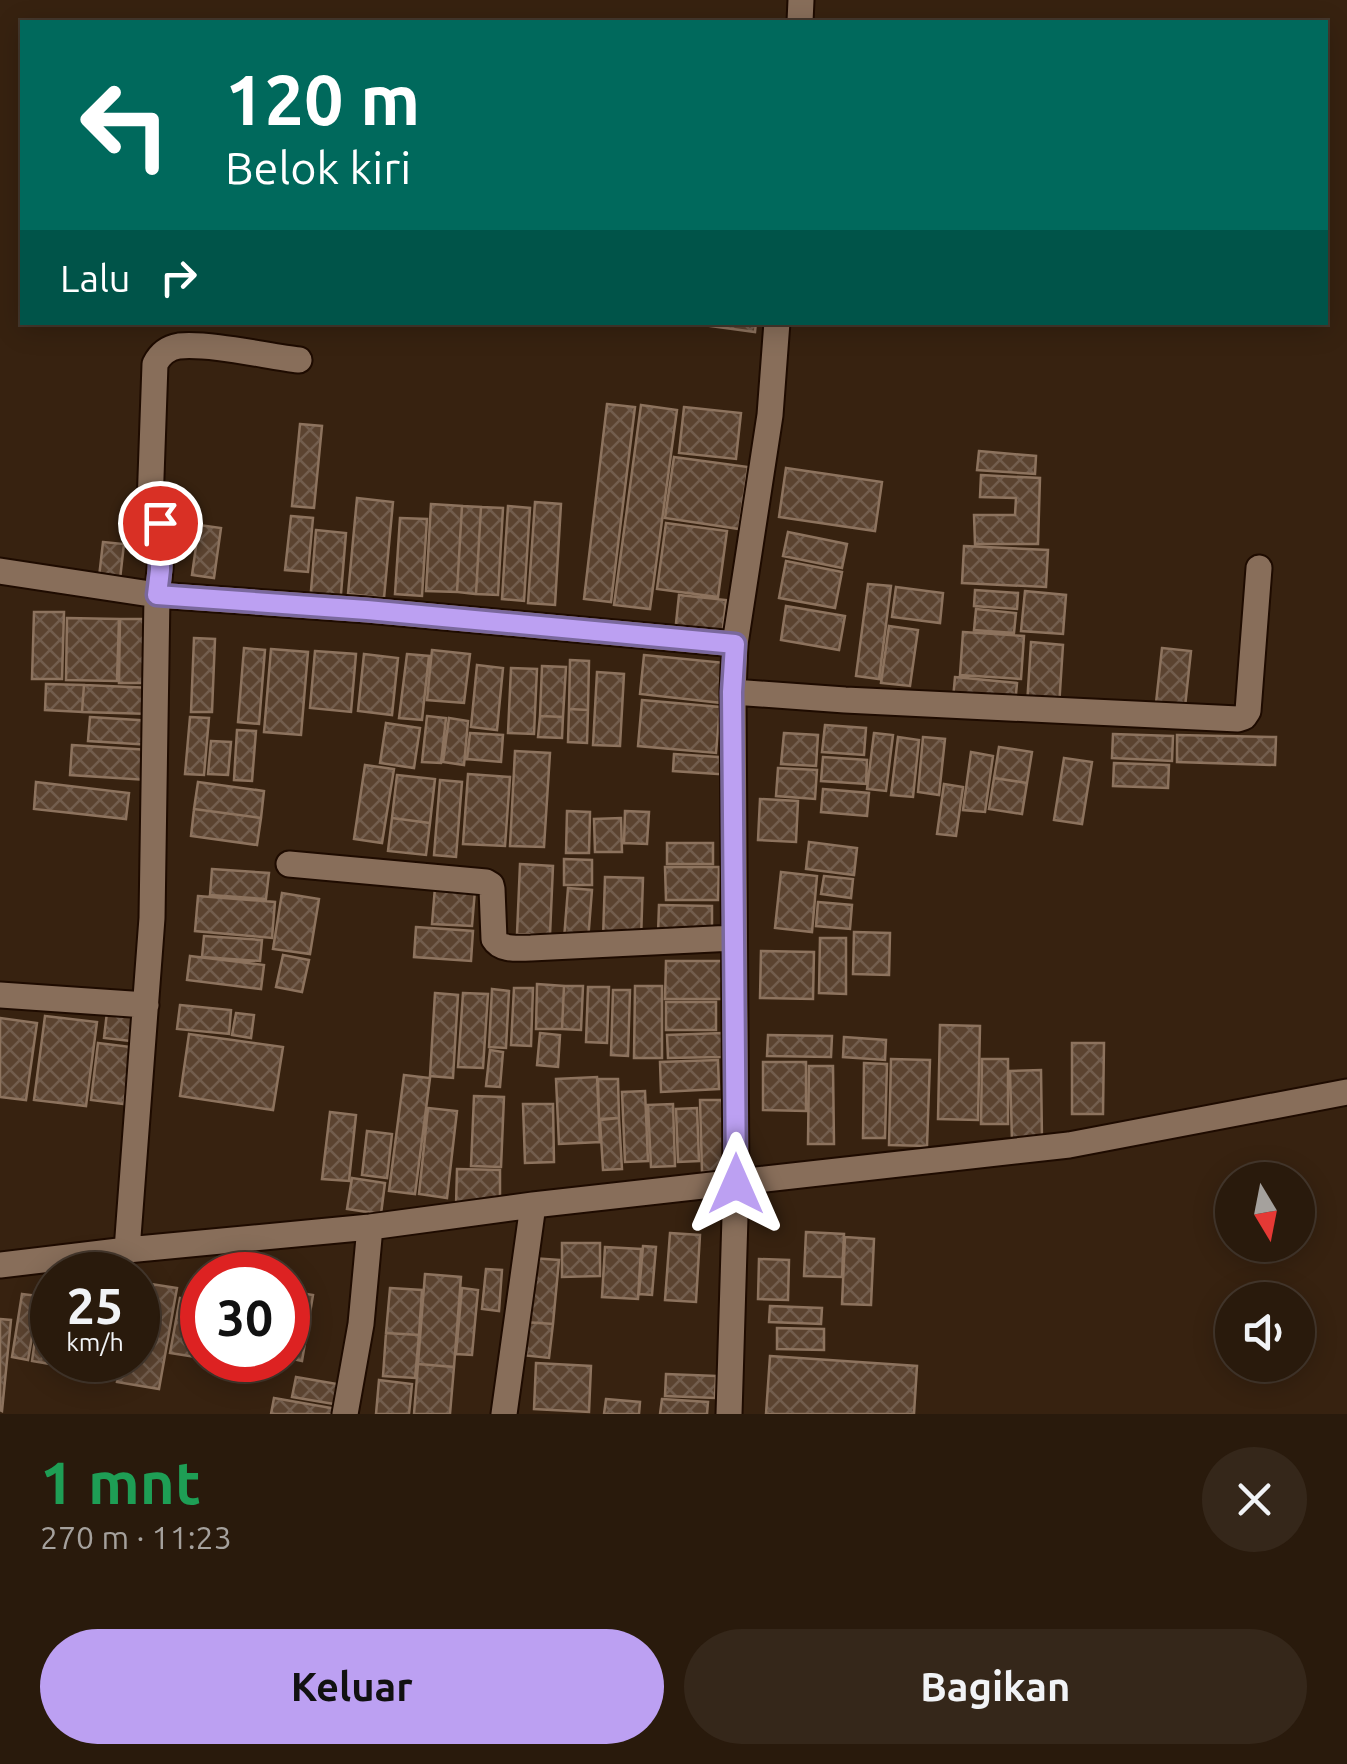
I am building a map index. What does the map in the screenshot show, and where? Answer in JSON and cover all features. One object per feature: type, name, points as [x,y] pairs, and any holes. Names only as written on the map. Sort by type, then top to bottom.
[{"type":"street","points":[[730,1414],[736,1184],[732,692],[735,644],[770,415],[777,325]]},
{"type":"street","points":[[127,1250],[152,918],[160,570],[160,523],[150,504],[154,364],[162,353],[177,346],[299,360]]},
{"type":"street","points":[[732,692],[1238,719],[1248,710],[1260,568]]},
{"type":"street","points":[[0,571],[157,595],[735,644]]},
{"type":"street","points":[[289,864],[486,882],[492,889],[494,938],[502,947],[734,938]]},
{"type":"street","points":[[0,995],[146,1005]]},
{"type":"street","points":[[0,1265],[370,1227],[1069,1145],[1347,1092]]},
{"type":"street","points":[[504,1414],[534,1205]]},
{"type":"street","points":[[346,1414],[361,1324],[370,1227]]},
{"type":"building","points":[[703,325],[756,325],[755,332]]},
{"type":"building","points":[[607,404],[635,407],[611,602],[584,599]]},
{"type":"building","points":[[641,405],[677,410],[650,609],[614,605]]},
{"type":"building","points":[[684,407],[741,413],[736,459],[679,453]]},
{"type":"building","points":[[300,424],[322,426],[314,508],[292,506]]},
{"type":"building","points":[[979,451],[1036,456],[1035,474],[977,470]]},
{"type":"building","points":[[674,457],[748,467],[739,529],[665,518]]},
{"type":"building","points":[[786,468],[882,482],[875,531],[779,517]]},
{"type":"building","points":[[981,475],[1040,478],[1038,544],[975,544],[974,515],[1015,515],[1016,498],[980,497]]},
{"type":"building","points":[[357,498],[393,502],[384,598],[348,594]]},
{"type":"building","points":[[535,502],[561,504],[555,605],[528,603]]},
{"type":"building","points":[[431,504],[462,506],[457,592],[426,591]]},
{"type":"building","points":[[462,506],[481,507],[476,594],[457,592]]},
{"type":"building","points":[[508,506],[530,508],[524,601],[502,599]]},
{"type":"building","points":[[481,507],[503,508],[498,595],[476,594]]},
{"type":"building","points":[[291,516],[313,518],[308,572],[285,570]]},
{"type":"building","points":[[400,518],[427,519],[422,596],[395,594]]},
{"type":"building","points":[[666,523],[727,531],[718,597],[657,589]]},
{"type":"building","points":[[199,525],[221,528],[214,578],[192,575]]},
{"type":"building","points":[[316,530],[346,533],[340,606],[310,603]]},
{"type":"building","points":[[788,532],[847,544],[842,568],[783,556]]},
{"type":"building","points":[[103,542],[124,544],[119,588],[98,586]]},
{"type":"building","points":[[964,546],[1048,550],[1046,587],[962,583]]},
{"type":"building","points":[[786,561],[842,572],[835,608],[779,598]]},
{"type":"building","points":[[868,584],[891,586],[879,679],[856,676]]},
{"type":"building","points":[[896,587],[943,593],[940,623],[892,617]]},
{"type":"building","points":[[975,590],[1018,593],[1017,609],[974,606]]},
{"type":"building","points":[[1025,591],[1066,595],[1063,634],[1021,631]]},
{"type":"building","points":[[679,595],[726,600],[722,638],[675,633]]},
{"type":"building","points":[[786,606],[845,616],[839,650],[781,640]]},
{"type":"building","points":[[976,609],[1016,613],[1014,633],[974,630]]},
{"type":"building","points":[[34,612],[64,612],[62,679],[32,679]]},
{"type":"building","points":[[67,618],[119,619],[117,681],[66,680]]},
{"type":"building","points":[[120,619],[156,619],[155,683],[119,683]]},
{"type":"building","points":[[889,626],[918,630],[910,686],[881,683]]},
{"type":"building","points":[[963,632],[1024,636],[1021,679],[960,675]]},
{"type":"building","points":[[194,638],[215,639],[212,712],[191,712]]},
{"type":"building","points":[[1031,642],[1063,645],[1059,707],[1027,705]]},
{"type":"building","points":[[244,648],[265,650],[259,724],[238,722]]},
{"type":"building","points":[[1162,648],[1191,651],[1185,707],[1156,703]]},
{"type":"building","points":[[271,649],[308,652],[301,735],[264,732]]},
{"type":"building","points":[[432,650],[470,654],[464,703],[427,700]]},
{"type":"building","points":[[315,651],[356,654],[351,712],[310,708]]},
{"type":"building","points":[[364,654],[398,658],[392,715],[358,711]]},
{"type":"building","points":[[407,654],[429,656],[422,720],[399,718]]},
{"type":"building","points":[[644,655],[726,663],[722,703],[640,694]]},
{"type":"building","points":[[570,660],[589,661],[588,710],[569,709]]},
{"type":"building","points":[[477,665],[503,668],[497,730],[471,727]]},
{"type":"building","points":[[542,666],[566,667],[563,717],[540,716]]},
{"type":"building","points":[[511,668],[537,669],[534,734],[508,733]]},
{"type":"building","points":[[597,672],[624,674],[620,746],[593,745]]},
{"type":"building","points":[[955,677],[1017,683],[1015,705],[953,699]]},
{"type":"building","points":[[46,684],[84,685],[82,712],[45,710]]},
{"type":"building","points":[[84,685],[153,688],[151,714],[82,712]]},
{"type":"building","points":[[642,700],[720,707],[716,753],[638,746]]},
{"type":"building","points":[[569,709],[588,710],[587,743],[568,742]]},
{"type":"building","points":[[427,716],[446,718],[441,763],[422,762]]},
{"type":"building","points":[[540,716],[563,717],[562,738],[538,737]]},
{"type":"building","points":[[90,717],[153,721],[151,745],[88,741]]},
{"type":"building","points":[[190,717],[209,718],[204,775],[185,774]]},
{"type":"building","points":[[449,718],[468,721],[464,765],[443,762]]},
{"type":"building","points":[[386,723],[420,728],[414,768],[380,763]]},
{"type":"building","points":[[825,725],[866,728],[864,755],[822,752]]},
{"type":"building","points":[[237,730],[256,731],[252,781],[234,780]]},
{"type":"building","points":[[470,733],[503,735],[501,762],[467,759]]},
{"type":"building","points":[[784,733],[818,735],[816,766],[781,764]]},
{"type":"building","points":[[874,733],[893,735],[886,791],[867,789]]},
{"type":"building","points":[[1113,734],[1173,736],[1172,761],[1112,758]]},
{"type":"building","points":[[1177,735],[1276,737],[1275,765],[1177,762]]},
{"type":"building","points":[[898,737],[919,740],[913,797],[891,795]]},
{"type":"building","points":[[923,737],[945,739],[939,795],[918,792]]},
{"type":"building","points":[[211,741],[231,742],[228,775],[208,774]]},
{"type":"building","points":[[72,745],[149,750],[147,780],[70,775]]},
{"type":"building","points":[[999,747],[1032,752],[1027,783],[994,778]]},
{"type":"building","points":[[515,751],[550,753],[544,847],[510,846]]},
{"type":"building","points":[[971,752],[993,756],[985,812],[963,810]]},
{"type":"building","points":[[674,754],[733,758],[732,775],[673,771]]},
{"type":"building","points":[[823,757],[867,760],[866,784],[821,781]]},
{"type":"building","points":[[1064,758],[1092,762],[1082,824],[1054,820]]},
{"type":"building","points":[[1114,763],[1169,765],[1168,788],[1113,786]]},
{"type":"building","points":[[365,765],[394,769],[382,843],[354,839]]},
{"type":"building","points":[[778,768],[817,770],[815,799],[776,796]]},
{"type":"building","points":[[468,774],[510,777],[505,846],[463,844]]},
{"type":"building","points":[[397,775],[435,779],[430,823],[392,818]]},
{"type":"building","points":[[994,778],[1027,783],[1022,814],[989,809]]},
{"type":"building","points":[[440,780],[462,782],[456,857],[434,855]]},
{"type":"building","points":[[36,782],[129,793],[126,819],[34,809]]},
{"type":"building","points":[[198,782],[264,791],[261,818],[194,809]]},
{"type":"building","points":[[944,784],[963,787],[956,836],[937,834]]},
{"type":"building","points":[[823,789],[869,793],[867,816],[821,812]]},
{"type":"building","points":[[760,799],[798,801],[796,842],[758,840]]},
{"type":"building","points":[[194,809],[261,818],[257,845],[191,836]]},
{"type":"building","points":[[567,811],[590,812],[589,853],[566,853]]},
{"type":"building","points":[[625,811],[649,812],[647,844],[624,843]]},
{"type":"building","points":[[392,818],[430,823],[426,855],[388,851]]},
{"type":"building","points":[[621,818],[622,852],[595,852],[594,819]]},
{"type":"building","points":[[809,842],[857,848],[854,875],[806,869]]},
{"type":"building","points":[[667,843],[713,843],[713,864],[667,864]]},
{"type":"building","points":[[564,859],[592,860],[592,885],[564,885]]},
{"type":"building","points":[[520,864],[553,866],[550,935],[517,934]]},
{"type":"building","points":[[665,867],[719,867],[718,900],[666,900]]},
{"type":"building","points":[[212,869],[269,873],[266,899],[210,895]]},
{"type":"building","points":[[781,872],[817,876],[812,932],[775,928]]},
{"type":"building","points":[[824,876],[853,879],[851,898],[821,894]]},
{"type":"building","points":[[605,877],[643,878],[641,940],[603,939]]},
{"type":"building","points":[[435,887],[475,890],[472,926],[432,924]]},
{"type":"building","points":[[568,888],[592,890],[588,941],[564,939]]},
{"type":"building","points":[[282,893],[319,899],[310,954],[273,949]]},
{"type":"building","points":[[198,896],[275,902],[272,938],[195,931]]},
{"type":"building","points":[[818,902],[852,905],[850,929],[816,926]]},
{"type":"building","points":[[659,905],[712,906],[712,935],[658,934]]},
{"type":"building","points":[[416,927],[473,931],[471,961],[414,957]]},
{"type":"building","points":[[854,932],[890,933],[889,975],[853,974]]},
{"type":"building","points":[[204,936],[262,940],[260,961],[202,957]]},
{"type":"building","points":[[820,938],[846,938],[846,994],[819,993]]},
{"type":"building","points":[[761,951],[814,952],[813,999],[760,998]]},
{"type":"building","points":[[283,955],[309,960],[302,992],[276,987]]},
{"type":"building","points":[[190,956],[264,965],[261,989],[187,980]]},
{"type":"building","points":[[666,961],[725,961],[725,999],[665,999]]},
{"type":"building","points":[[537,984],[564,986],[562,1029],[536,1029]]},
{"type":"building","points":[[564,986],[583,986],[581,1030],[562,1029]]},
{"type":"building","points":[[635,986],[662,986],[662,1058],[634,1058]]},
{"type":"building","points":[[588,987],[609,987],[607,1043],[586,1042]]},
{"type":"building","points":[[514,988],[533,988],[531,1046],[511,1045]]},
{"type":"building","points":[[492,989],[509,991],[506,1048],[489,1047]]},
{"type":"building","points":[[613,990],[630,990],[628,1056],[611,1055]]},
{"type":"building","points":[[435,993],[458,995],[453,1078],[430,1076]]},
{"type":"building","points":[[463,993],[488,994],[483,1068],[458,1067]]},
{"type":"building","points":[[666,1002],[716,1002],[716,1030],[666,1030]]},
{"type":"building","points":[[180,1005],[231,1010],[229,1034],[177,1029]]},
{"type":"building","points":[[107,1012],[143,1016],[140,1042],[104,1038]]},
{"type":"building","points":[[236,1013],[254,1015],[251,1038],[232,1035]]},
{"type":"building","points":[[45,1016],[97,1022],[86,1106],[34,1100]]},
{"type":"building","points":[[0,1018],[37,1023],[26,1100],[0,1097]]},
{"type":"building","points":[[940,1025],[980,1026],[978,1120],[938,1119]]},
{"type":"building","points":[[540,1033],[560,1035],[558,1067],[537,1065]]},
{"type":"building","points":[[722,1033],[722,1057],[668,1058],[667,1035]]},
{"type":"building","points":[[189,1034],[283,1047],[273,1110],[180,1096]]},
{"type":"building","points":[[768,1035],[832,1036],[831,1057],[767,1056]]},
{"type":"building","points":[[844,1037],[886,1040],[885,1060],[843,1057]]},
{"type":"building","points":[[98,1043],[131,1047],[124,1104],[91,1100]]},
{"type":"building","points":[[1072,1043],[1104,1043],[1103,1114],[1072,1114]]},
{"type":"building","points":[[490,1050],[503,1052],[500,1087],[486,1086]]},
{"type":"building","points":[[891,1059],[930,1060],[927,1146],[889,1145]]},
{"type":"building","points":[[982,1059],[1008,1059],[1008,1124],[981,1124]]},
{"type":"building","points":[[718,1060],[719,1089],[661,1092],[660,1062]]},
{"type":"building","points":[[763,1062],[806,1062],[806,1111],[763,1110]]},
{"type":"building","points":[[864,1063],[887,1064],[885,1138],[863,1138]]},
{"type":"building","points":[[809,1066],[833,1066],[834,1144],[808,1144]]},
{"type":"building","points":[[1041,1070],[1042,1140],[1012,1141],[1010,1071]]},
{"type":"building","points":[[404,1075],[430,1078],[415,1194],[389,1191]]},
{"type":"building","points":[[597,1077],[600,1142],[559,1144],[556,1079]]},
{"type":"building","points":[[598,1079],[618,1079],[619,1118],[599,1119]]},
{"type":"building","points":[[645,1091],[648,1161],[625,1162],[622,1092]]},
{"type":"building","points":[[474,1096],[504,1097],[501,1167],[471,1166]]},
{"type":"building","points":[[700,1100],[722,1100],[724,1171],[702,1172]]},
{"type":"building","points":[[523,1104],[553,1104],[554,1162],[525,1163]]},
{"type":"building","points":[[673,1104],[675,1166],[651,1167],[648,1105]]},
{"type":"building","points":[[428,1108],[457,1111],[447,1198],[419,1194]]},
{"type":"building","points":[[697,1108],[699,1161],[678,1162],[676,1109]]},
{"type":"building","points":[[330,1112],[356,1115],[349,1181],[322,1179]]},
{"type":"building","points":[[619,1118],[622,1169],[603,1170],[600,1120]]},
{"type":"building","points":[[367,1131],[392,1134],[387,1178],[362,1175]]},
{"type":"building","points":[[457,1169],[500,1170],[500,1207],[456,1206]]},
{"type":"building","points":[[352,1178],[385,1183],[381,1214],[347,1209]]},
{"type":"building","points":[[806,1232],[844,1234],[842,1277],[804,1276]]},
{"type":"building","points":[[670,1233],[700,1235],[696,1302],[665,1300]]},
{"type":"building","points":[[845,1237],[874,1239],[871,1305],[842,1304]]},
{"type":"building","points":[[562,1243],[600,1243],[600,1276],[562,1277]]},
{"type":"building","points":[[643,1246],[656,1247],[652,1295],[639,1294]]},
{"type":"building","points":[[605,1247],[641,1249],[638,1299],[602,1297]]},
{"type":"building","points":[[531,1258],[559,1260],[553,1324],[524,1322]]},
{"type":"building","points":[[759,1259],[789,1260],[788,1300],[758,1299]]},
{"type":"building","points":[[486,1269],[502,1270],[499,1311],[482,1309]]},
{"type":"building","points":[[425,1274],[461,1277],[454,1367],[418,1364]]},
{"type":"building","points":[[160,1285],[177,1288],[159,1389],[117,1382],[160,1382]]},
{"type":"building","points":[[390,1288],[422,1290],[419,1335],[386,1333]]},
{"type":"building","points":[[462,1288],[478,1290],[472,1355],[456,1354]]},
{"type":"building","points":[[22,1294],[30,1295],[28,1360],[12,1357]]},
{"type":"building","points":[[180,1298],[180,1355],[170,1353]]},
{"type":"building","points":[[770,1306],[822,1308],[821,1324],[769,1322]]},
{"type":"building","points":[[0,1319],[11,1320],[2,1411],[0,1410]]},
{"type":"building","points":[[524,1322],[553,1324],[549,1358],[521,1355]]},
{"type":"building","points":[[777,1328],[824,1329],[824,1350],[777,1349]]},
{"type":"building","points":[[386,1333],[419,1335],[415,1378],[383,1376]]},
{"type":"building","points":[[770,1356],[917,1366],[914,1414],[766,1414]]},
{"type":"building","points":[[536,1363],[591,1366],[589,1412],[534,1409]]},
{"type":"building","points":[[418,1364],[454,1367],[450,1414],[414,1414]]},
{"type":"building","points":[[666,1374],[716,1376],[715,1398],[665,1396]]},
{"type":"building","points":[[310,1379],[337,1384],[334,1404],[292,1397],[295,1382]]},
{"type":"building","points":[[379,1380],[412,1384],[409,1414],[376,1414]]},
{"type":"building","points":[[274,1398],[337,1409],[336,1414],[271,1414]]},
{"type":"building","points":[[606,1399],[640,1402],[639,1414],[604,1414]]},
{"type":"building","points":[[662,1399],[708,1402],[707,1414],[660,1414]]},
{"type":"route","points":[[160,523],[157,595],[735,644],[732,692],[736,1184]]}]
